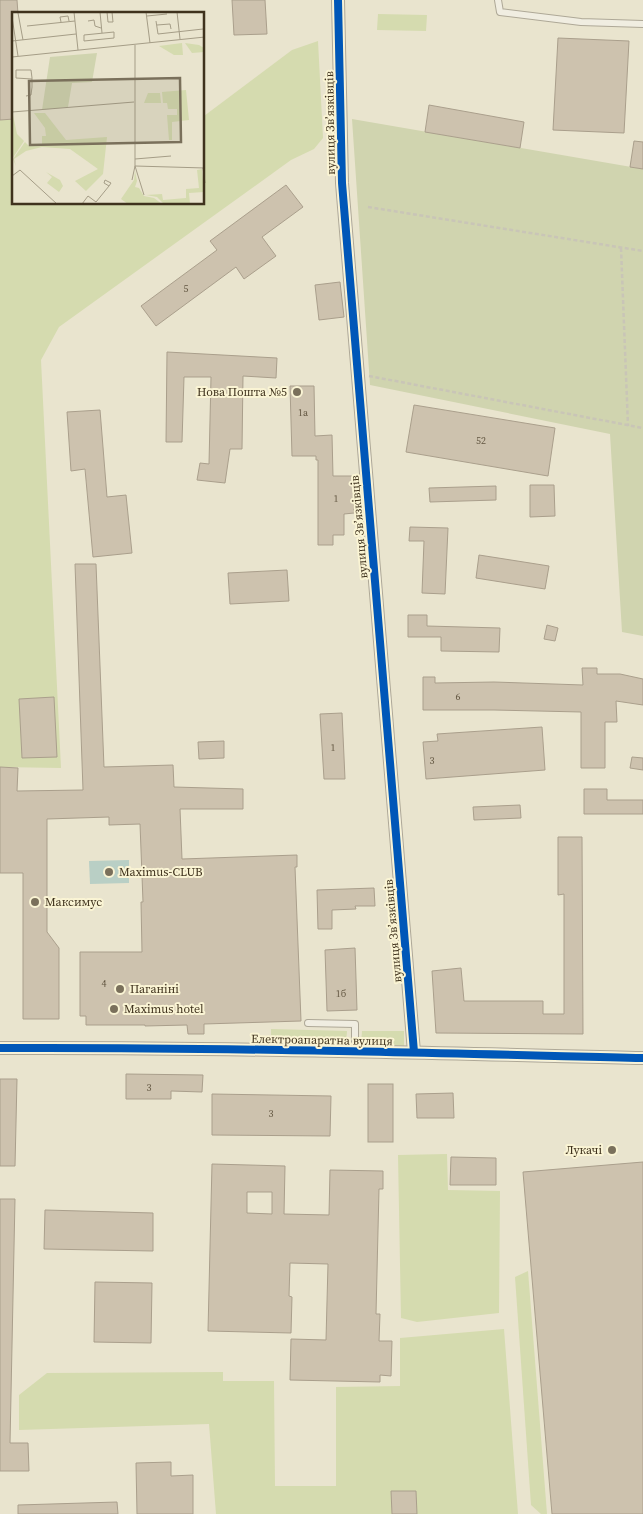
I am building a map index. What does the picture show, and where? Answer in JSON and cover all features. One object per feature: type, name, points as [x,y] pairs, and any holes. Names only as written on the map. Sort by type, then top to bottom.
[{"type":"street","name":"вулиця Звʼязківців","points":[[338,0],[342,184],[414,1052]]},
{"type":"street","name":"Електроапаратна вулиця","points":[[0,1048],[355,1051],[643,1058]]},
{"type":"lane","points":[[498,0],[500,12],[581,22],[643,24]]},
{"type":"lane","points":[[308,1023],[355,1024],[355,1051]]},
{"type":"path","points":[[368,207],[643,251]]},
{"type":"path","points":[[621,248],[628,426]]},
{"type":"path","points":[[358,374],[643,428]]},
{"type":"green space","points":[[378,14],[427,15],[426,31],[377,30]]},
{"type":"green space","points":[[318,41],[323,138],[314,149],[291,160],[59,327],[41,360],[61,768],[0,767],[0,120],[12,119],[12,205],[205,205],[205,115],[292,50]]},
{"type":"green space","points":[[352,119],[643,169],[643,636],[622,632],[610,434],[370,385]]},
{"type":"green space","points":[[271,1029],[347,1031],[346,1045],[271,1044]]},
{"type":"green space","points":[[362,1031],[404,1031],[404,1046],[361,1045]]},
{"type":"green space","points":[[447,1154],[448,1190],[500,1191],[499,1313],[417,1322],[401,1318],[398,1155]]},
{"type":"green space","points":[[528,1271],[547,1514],[541,1514],[531,1505],[515,1277]]},
{"type":"green space","points":[[504,1329],[518,1514],[216,1514],[209,1424],[19,1430],[19,1395],[47,1373],[223,1372],[223,1381],[274,1381],[275,1486],[336,1486],[336,1387],[400,1386],[400,1338]]},
{"type":"shaded area","name":"Maximus-CLUB","points":[[129,860],[129,883],[90,884],[89,861]]},
{"type":"building","points":[[0,0],[17,0],[18,12],[12,12],[12,119],[0,120]]},
{"type":"building","points":[[232,0],[265,0],[267,34],[234,35]]},
{"type":"building","points":[[558,38],[629,41],[624,133],[553,130]]},
{"type":"building","points":[[429,105],[524,122],[520,148],[425,132]]},
{"type":"building","points":[[634,141],[643,142],[643,169],[630,167]]},
{"type":"building","points":[[286,185],[303,207],[262,237],[276,256],[244,279],[236,267],[156,326],[141,306],[217,250],[210,241]]},
{"type":"building","points":[[340,282],[344,317],[319,320],[315,285]]},
{"type":"building","points":[[167,352],[277,358],[276,378],[243,376],[242,449],[230,449],[225,483],[197,480],[200,463],[209,464],[211,377],[184,377],[182,442],[166,442]]},
{"type":"building","points":[[290,386],[314,386],[315,436],[332,435],[333,476],[353,476],[354,513],[344,514],[344,535],[333,535],[333,545],[318,545],[318,460],[316,460],[316,456],[292,456]]},
{"type":"building","points":[[414,405],[555,428],[548,476],[406,452]]},
{"type":"building","points":[[100,410],[107,497],[126,495],[132,553],[93,557],[85,469],[71,471],[67,412]]},
{"type":"building","points":[[530,485],[554,485],[555,516],[530,517]]},
{"type":"building","points":[[496,486],[496,500],[430,502],[429,488]]},
{"type":"building","points":[[410,527],[448,528],[445,594],[422,593],[424,541],[409,541]]},
{"type":"building","points":[[479,555],[549,566],[545,589],[476,578]]},
{"type":"building","points":[[75,564],[96,564],[104,767],[173,765],[174,787],[243,789],[243,809],[180,809],[182,859],[297,855],[297,867],[295,867],[301,1021],[204,1024],[204,1034],[188,1034],[187,1025],[86,1025],[86,1016],[80,1016],[80,952],[142,952],[141,902],[143,902],[140,824],[109,825],[109,817],[47,819],[47,932],[59,948],[59,1019],[23,1019],[23,873],[0,873],[0,767],[18,768],[17,791],[83,790]]},
{"type":"building","points":[[287,570],[289,601],[230,604],[228,573]]},
{"type":"building","points":[[408,615],[427,615],[427,626],[500,628],[499,652],[441,651],[441,637],[408,637]]},
{"type":"building","points":[[547,625],[558,628],[555,641],[544,639]]},
{"type":"building","points":[[582,668],[597,668],[597,674],[620,674],[643,679],[643,705],[616,701],[617,722],[605,722],[605,768],[581,768],[581,712],[423,710],[423,677],[435,677],[435,683],[494,682],[583,685]]},
{"type":"building","points":[[54,697],[57,757],[22,758],[19,699]]},
{"type":"building","points":[[342,713],[345,779],[324,779],[320,714]]},
{"type":"building","points":[[542,727],[545,770],[426,779],[423,742],[438,741],[437,734]]},
{"type":"building","points":[[224,741],[224,758],[199,759],[198,742]]},
{"type":"building","points":[[632,757],[643,758],[643,770],[630,768]]},
{"type":"building","points":[[584,789],[607,789],[607,800],[643,800],[643,814],[584,814]]},
{"type":"building","points":[[520,805],[521,818],[474,820],[473,807]]},
{"type":"building","points":[[558,837],[582,837],[583,1034],[436,1033],[432,971],[461,968],[464,1001],[543,1001],[543,1014],[564,1014],[564,894],[558,895]]},
{"type":"building","points":[[374,888],[375,906],[355,906],[356,909],[332,910],[332,929],[318,929],[317,890]]},
{"type":"building","points":[[355,948],[357,1010],[327,1011],[325,950]]},
{"type":"building","points":[[126,1074],[203,1075],[202,1092],[171,1091],[171,1099],[126,1099]]},
{"type":"building","points":[[0,1079],[17,1079],[15,1166],[0,1166]]},
{"type":"building","points":[[368,1084],[393,1084],[393,1142],[368,1142]]},
{"type":"building","points":[[453,1093],[454,1118],[417,1118],[416,1094]]},
{"type":"building","points":[[212,1094],[331,1096],[330,1136],[212,1135]]},
{"type":"building","points":[[451,1157],[496,1158],[496,1185],[450,1185]]},
{"type":"building","points":[[643,1162],[643,1514],[552,1514],[523,1172]]},
{"type":"building","points":[[212,1164],[285,1166],[284,1214],[329,1215],[330,1170],[383,1171],[383,1189],[379,1189],[376,1314],[380,1314],[379,1341],[392,1341],[391,1376],[380,1375],[380,1382],[290,1380],[291,1339],[326,1340],[328,1264],[290,1263],[289,1296],[292,1297],[291,1333],[208,1331]],"holes":[[[247,1192],[272,1192],[272,1214],[247,1213]]]},
{"type":"building","points":[[0,1199],[15,1199],[10,1443],[28,1443],[29,1471],[0,1471]]},
{"type":"building","points":[[45,1210],[153,1213],[153,1251],[44,1249]]},
{"type":"building","points":[[95,1282],[152,1283],[151,1343],[94,1342]]},
{"type":"building","points":[[171,1462],[171,1476],[193,1475],[193,1514],[137,1514],[136,1463]]},
{"type":"building","points":[[391,1491],[416,1491],[417,1514],[392,1514]]},
{"type":"building","points":[[117,1502],[118,1514],[18,1514],[18,1505]]},
{"type":"cycle path","points":[[338,0],[342,183],[414,1052]]},
{"type":"cycle path","points":[[0,1048],[241,1049],[643,1058]]},
{"type":"place","name":"Нова Пошта №5","points":[[297,392]]},
{"type":"place","name":"Maximus-CLUB","points":[[109,872]]},
{"type":"place","name":"Максимус","points":[[35,902]]},
{"type":"place","name":"Паганіні","points":[[120,989]]},
{"type":"place","name":"Maximus hotel","points":[[114,1009]]},
{"type":"place","name":"Лукачі","points":[[612,1150]]}]
